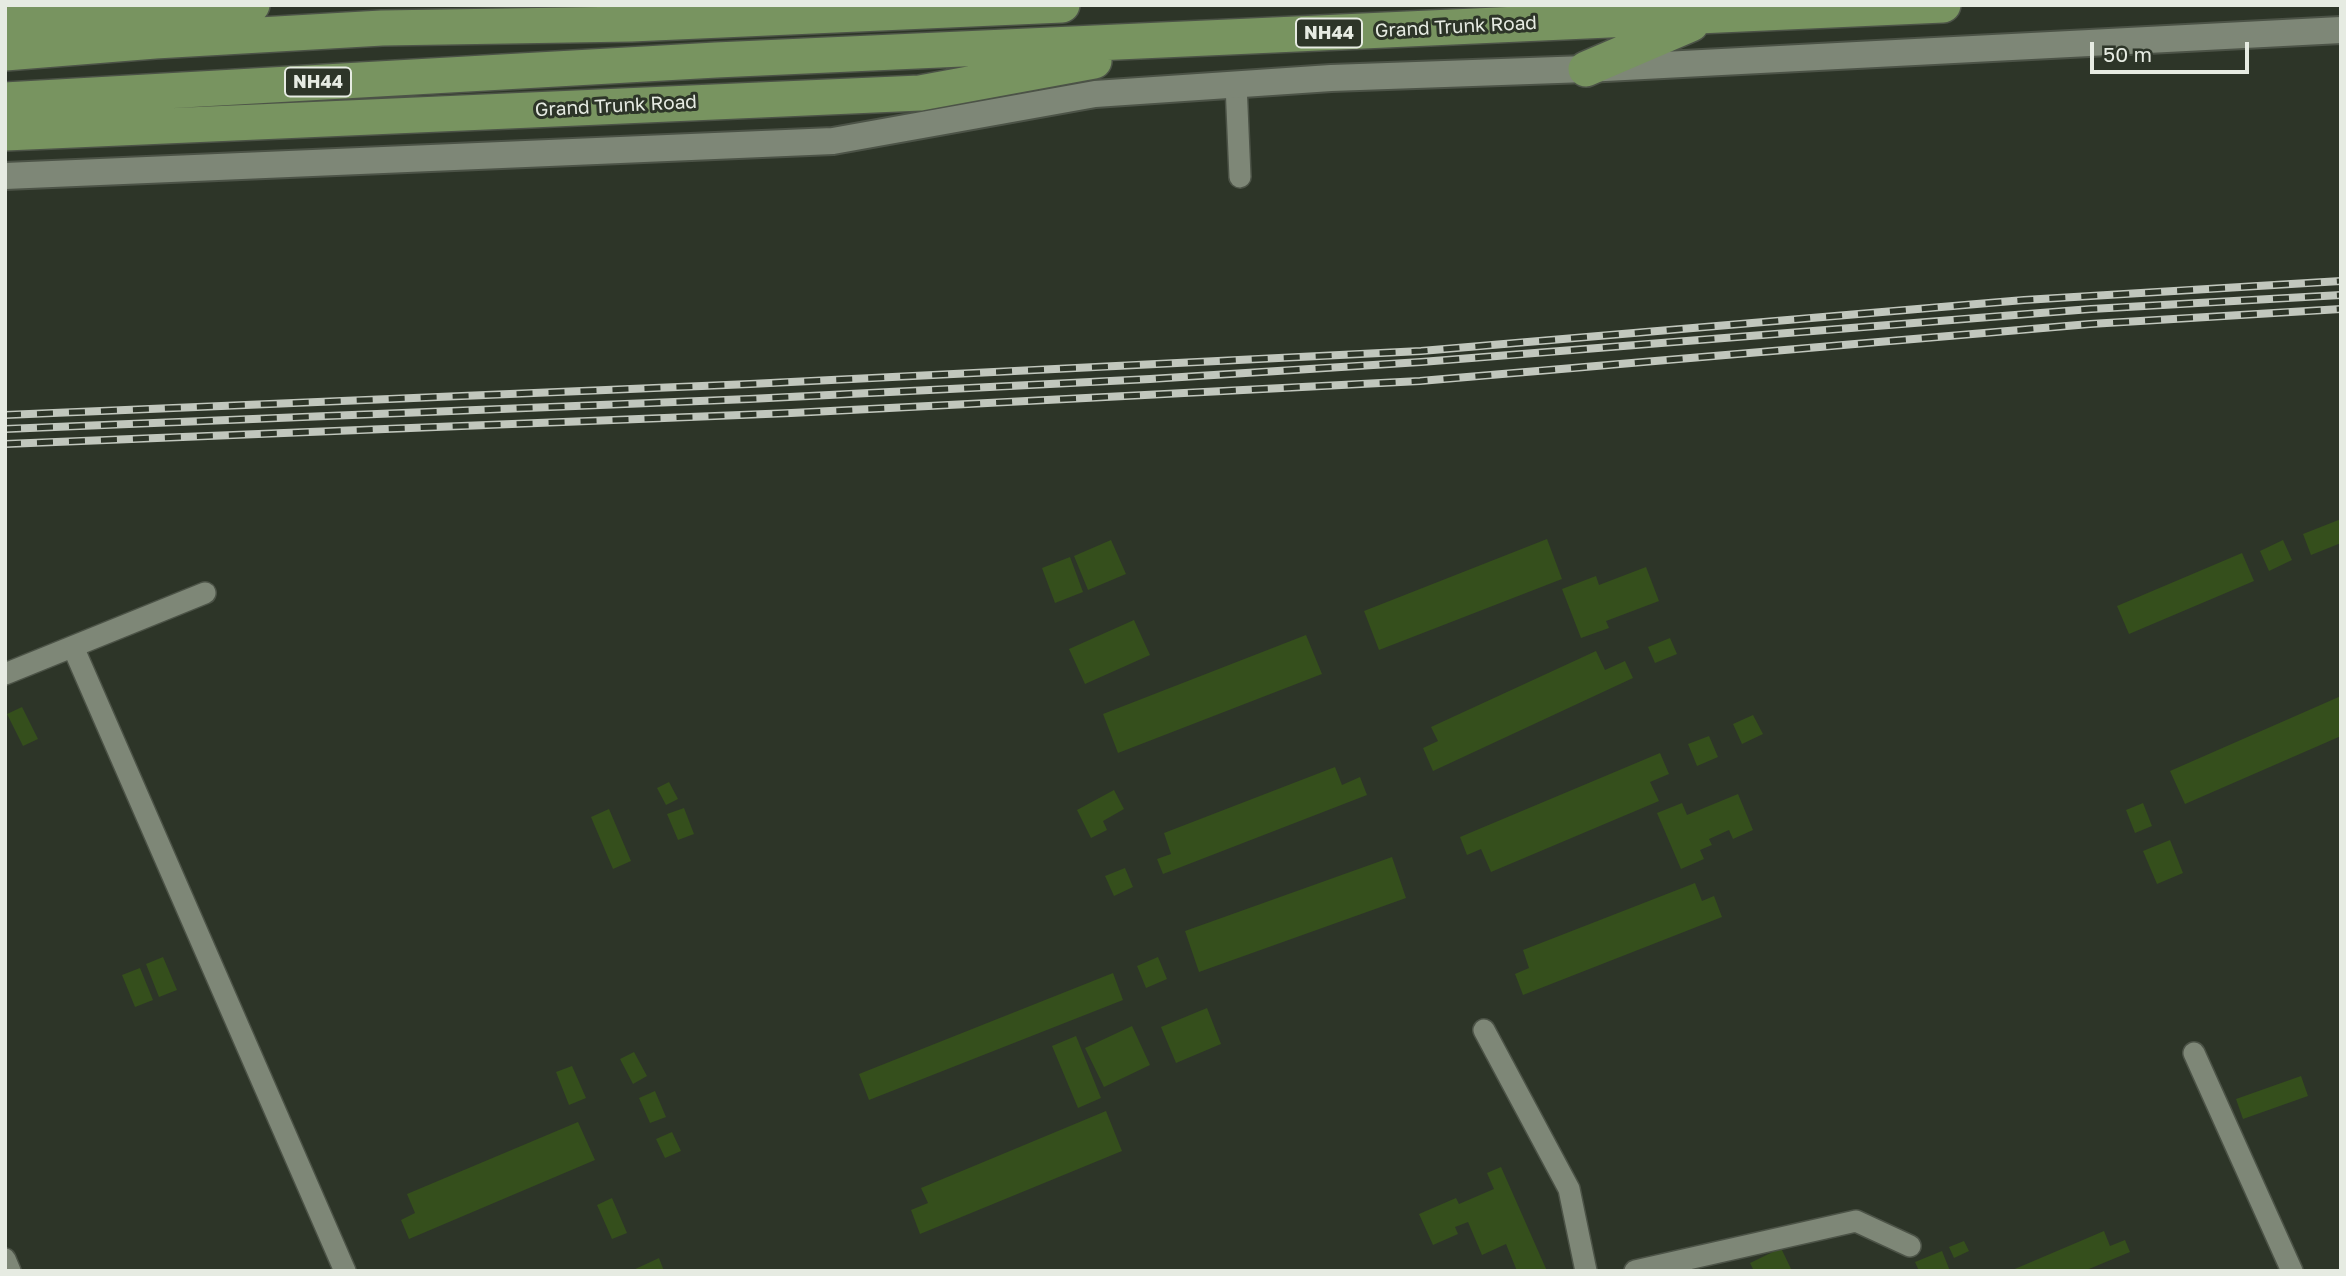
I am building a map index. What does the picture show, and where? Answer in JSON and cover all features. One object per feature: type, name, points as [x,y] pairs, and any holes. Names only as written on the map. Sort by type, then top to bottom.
[{"type":"highway","points":[[5,22],[251,5]]},
{"type":"highway","points":[[5,53],[382,28],[631,24],[1062,5]]},
{"type":"highway","name":"Grand Trunk Road","points":[[5,100],[716,60],[1943,5]]},
{"type":"highway","points":[[1586,69],[1711,16]]},
{"type":"highway","name":"Grand Trunk Road","points":[[5,133],[920,93],[1221,38]]},
{"type":"street","points":[[5,176],[832,142],[1095,94],[1331,78],[1586,69],[2341,30]]},
{"type":"street","points":[[1236,84],[1240,177]]},
{"type":"street","points":[[5,674],[205,593]]},
{"type":"street","points":[[73,647],[345,1271]]},
{"type":"street","points":[[1484,1030],[1569,1189],[1586,1271]]},
{"type":"street","points":[[2194,1053],[2292,1271]]},
{"type":"street","points":[[1635,1271],[1856,1221],[1910,1246]]},
{"type":"street","points":[[5,1259],[10,1271]]},
{"type":"building","points":[[2341,519],[2341,543],[2311,555],[2303,534]]},
{"type":"building","points":[[1547,539],[1562,579],[1379,650],[1364,611]]},
{"type":"building","points":[[1111,540],[1126,574],[1088,590],[1074,556]]},
{"type":"building","points":[[2283,540],[2292,560],[2269,571],[2260,551]]},
{"type":"building","points":[[2242,553],[2254,581],[2129,634],[2117,606]]},
{"type":"building","points":[[1070,557],[1083,592],[1055,603],[1042,568]]},
{"type":"building","points":[[1646,567],[1659,601],[1606,621],[1609,628],[1581,638],[1562,589],[1596,576],[1599,585]]},
{"type":"building","points":[[1134,620],[1150,655],[1085,684],[1069,649]]},
{"type":"building","points":[[1306,635],[1322,674],[1118,753],[1103,714]]},
{"type":"building","points":[[1670,638],[1677,654],[1655,663],[1648,647]]},
{"type":"building","points":[[1596,651],[1605,670],[1625,661],[1633,678],[1433,771],[1423,748],[1438,741],[1431,727]]},
{"type":"building","points":[[2341,696],[2341,736],[2185,804],[2170,771]]},
{"type":"building","points":[[22,707],[38,739],[23,746],[7,714]]},
{"type":"building","points":[[1753,715],[1763,734],[1742,744],[1733,724]]},
{"type":"building","points":[[1709,736],[1718,757],[1697,766],[1688,744]]},
{"type":"building","points":[[1660,753],[1669,774],[1650,782],[1659,801],[1491,872],[1481,849],[1467,855],[1460,837]]},
{"type":"building","points":[[1335,767],[1342,785],[1360,777],[1367,795],[1163,874],[1157,859],[1171,854],[1164,833]]},
{"type":"building","points":[[669,782],[678,799],[666,805],[657,788]]},
{"type":"building","points":[[1114,790],[1124,809],[1103,821],[1107,830],[1091,838],[1077,810]]},
{"type":"building","points":[[1738,794],[1753,830],[1733,839],[1729,830],[1709,839],[1712,845],[1700,850],[1704,859],[1681,869],[1657,813],[1682,803],[1687,815]]},
{"type":"building","points":[[2143,803],[2152,826],[2135,833],[2126,810]]},
{"type":"building","points":[[684,808],[694,834],[678,840],[667,814]]},
{"type":"building","points":[[609,809],[631,861],[613,869],[591,817]]},
{"type":"building","points":[[2170,840],[2183,873],[2157,884],[2143,851]]},
{"type":"building","points":[[1392,857],[1406,898],[1199,972],[1185,931]]},
{"type":"building","points":[[1125,868],[1133,887],[1114,896],[1105,876]]},
{"type":"building","points":[[1695,883],[1702,901],[1714,896],[1722,917],[1523,995],[1515,974],[1529,968],[1523,950]]},
{"type":"building","points":[[163,957],[177,990],[159,997],[146,964]]},
{"type":"building","points":[[1158,957],[1167,979],[1146,988],[1137,966]]},
{"type":"building","points":[[140,968],[153,1000],[135,1007],[122,975]]},
{"type":"building","points":[[1113,973],[1123,1000],[869,1100],[859,1074]]},
{"type":"building","points":[[1207,1008],[1221,1044],[1176,1063],[1161,1027]]},
{"type":"building","points":[[1132,1026],[1150,1065],[1104,1087],[1085,1048]]},
{"type":"building","points":[[1076,1036],[1101,1098],[1078,1108],[1052,1046]]},
{"type":"building","points":[[634,1052],[647,1076],[633,1084],[620,1059]]},
{"type":"building","points":[[572,1066],[586,1098],[569,1105],[556,1072]]},
{"type":"building","points":[[2301,1076],[2308,1096],[2243,1119],[2236,1099]]},
{"type":"building","points":[[655,1091],[666,1117],[650,1123],[639,1098]]},
{"type":"building","points":[[1106,1111],[1122,1151],[920,1234],[911,1210],[928,1203],[921,1188]]},
{"type":"building","points":[[578,1122],[595,1160],[409,1239],[401,1220],[415,1213],[407,1194]]},
{"type":"building","points":[[672,1132],[681,1151],[665,1158],[656,1139]]},
{"type":"building","points":[[1501,1167],[1547,1271],[1517,1271],[1506,1244],[1482,1255],[1468,1222],[1455,1227],[1458,1234],[1433,1245],[1419,1214],[1456,1198],[1459,1204],[1494,1189],[1487,1173]]},
{"type":"building","points":[[612,1198],[627,1233],[612,1239],[597,1205]]},
{"type":"building","points":[[2104,1231],[2110,1246],[2125,1240],[2130,1252],[2084,1271],[2010,1271]]},
{"type":"building","points":[[1964,1241],[1969,1251],[1954,1258],[1949,1247]]},
{"type":"building","points":[[1781,1248],[1792,1271],[1754,1271],[1750,1263]]},
{"type":"building","points":[[1942,1251],[1950,1271],[1919,1271],[1915,1262]]},
{"type":"building","points":[[659,1258],[664,1271],[631,1271]]},
{"type":"railway","points":[[5,415],[750,384],[1421,351],[2024,300],[2341,281]]},
{"type":"railway","points":[[5,429],[749,399],[1150,379],[1421,362],[2091,309],[2341,295]]},
{"type":"railway","points":[[5,444],[791,413],[1420,381],[2090,324],[2341,309]]}]
